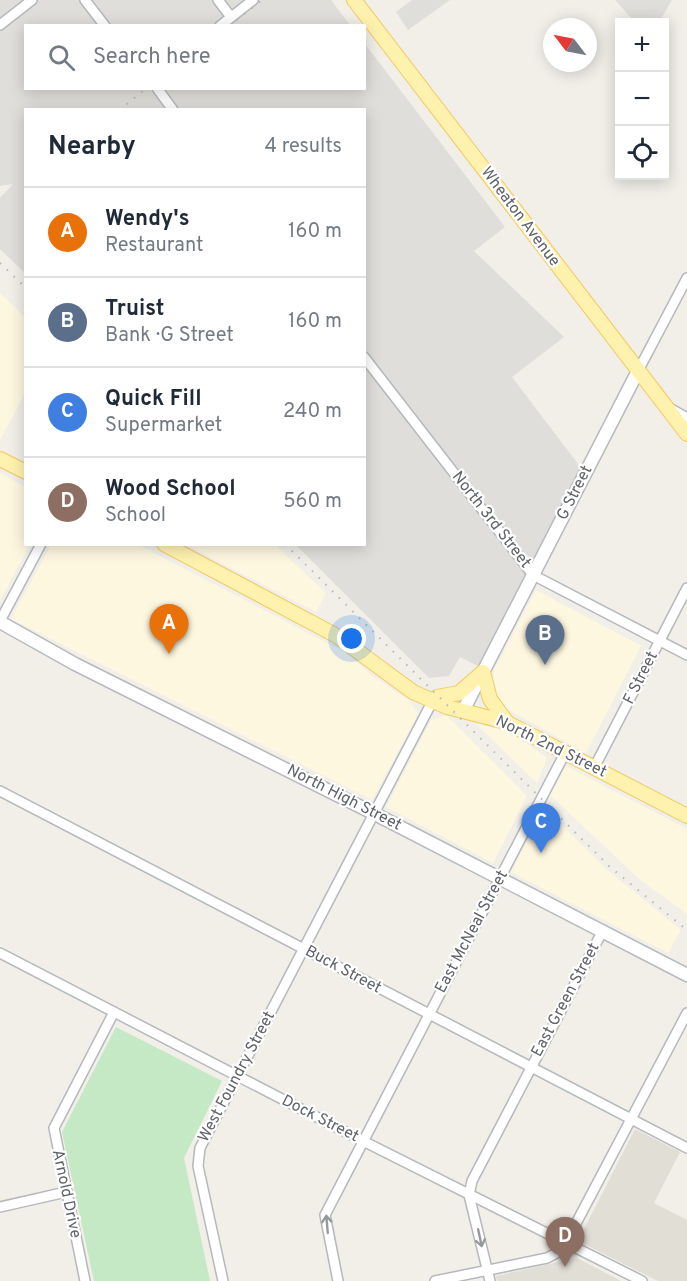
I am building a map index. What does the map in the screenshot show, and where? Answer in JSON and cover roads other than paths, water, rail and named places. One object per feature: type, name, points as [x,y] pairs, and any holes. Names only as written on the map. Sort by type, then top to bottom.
[{"type":"main road","name":"Wheaton Avenue","points":[[354,0],[687,434]]},
{"type":"main road","points":[[0,459],[24,471]]},
{"type":"main road","name":"North 2nd Street","points":[[168,546],[337,636],[394,680],[432,702],[464,709],[510,724],[687,816]]},
{"type":"main road","points":[[432,702],[437,697],[459,693],[483,672],[490,699],[510,724]]},
{"type":"street","points":[[0,25],[32,0]]},
{"type":"street","points":[[85,0],[103,24]]},
{"type":"street","points":[[218,0],[231,17]]},
{"type":"street","points":[[222,24],[253,0]]},
{"type":"street","points":[[158,90],[172,108]]},
{"type":"street","name":"G Street","points":[[464,709],[687,278]]},
{"type":"street","name":"North 3rd Street","points":[[366,360],[533,575],[687,655]]},
{"type":"street","points":[[666,407],[687,418]]},
{"type":"street","points":[[0,622],[39,546]]},
{"type":"street","name":"F Street","points":[[594,768],[687,588]]},
{"type":"street","name":"North High Street","points":[[0,622],[75,664],[375,814],[687,975]]},
{"type":"street","name":"West Foundry Street","points":[[223,1281],[197,1161],[200,1148],[432,702]]},
{"type":"street","name":"East McNeal Street","points":[[338,1281],[325,1215],[565,753]]},
{"type":"street","name":"Buck Street","points":[[0,791],[687,1148]]},
{"type":"street","name":"East Green Street","points":[[469,1195],[472,1181],[602,932]]},
{"type":"street","name":"Dock Street","points":[[0,953],[363,1142],[642,1281]]},
{"type":"street","name":"Arnold Drive","points":[[85,1281],[54,1128],[114,1012]]},
{"type":"street","points":[[435,1281],[547,1258],[558,1253],[567,1243],[687,1013]]},
{"type":"street","points":[[0,1207],[66,1192]]},
{"type":"street","points":[[469,1195],[490,1281]]},
{"type":"railway","points":[[232,24],[262,0]]},
{"type":"railway","points":[[122,108],[144,90]]},
{"type":"railway","points":[[0,263],[24,286]]},
{"type":"railway","points":[[287,546],[610,867],[687,930]]},
{"type":"place","name":"Wendy's","points":[[169,654]]},
{"type":"place","name":"Truist","points":[[545,665]]},
{"type":"place","name":"Quick Fill","points":[[541,853]]},
{"type":"place","name":"Wood School","points":[[565,1267]]}]
